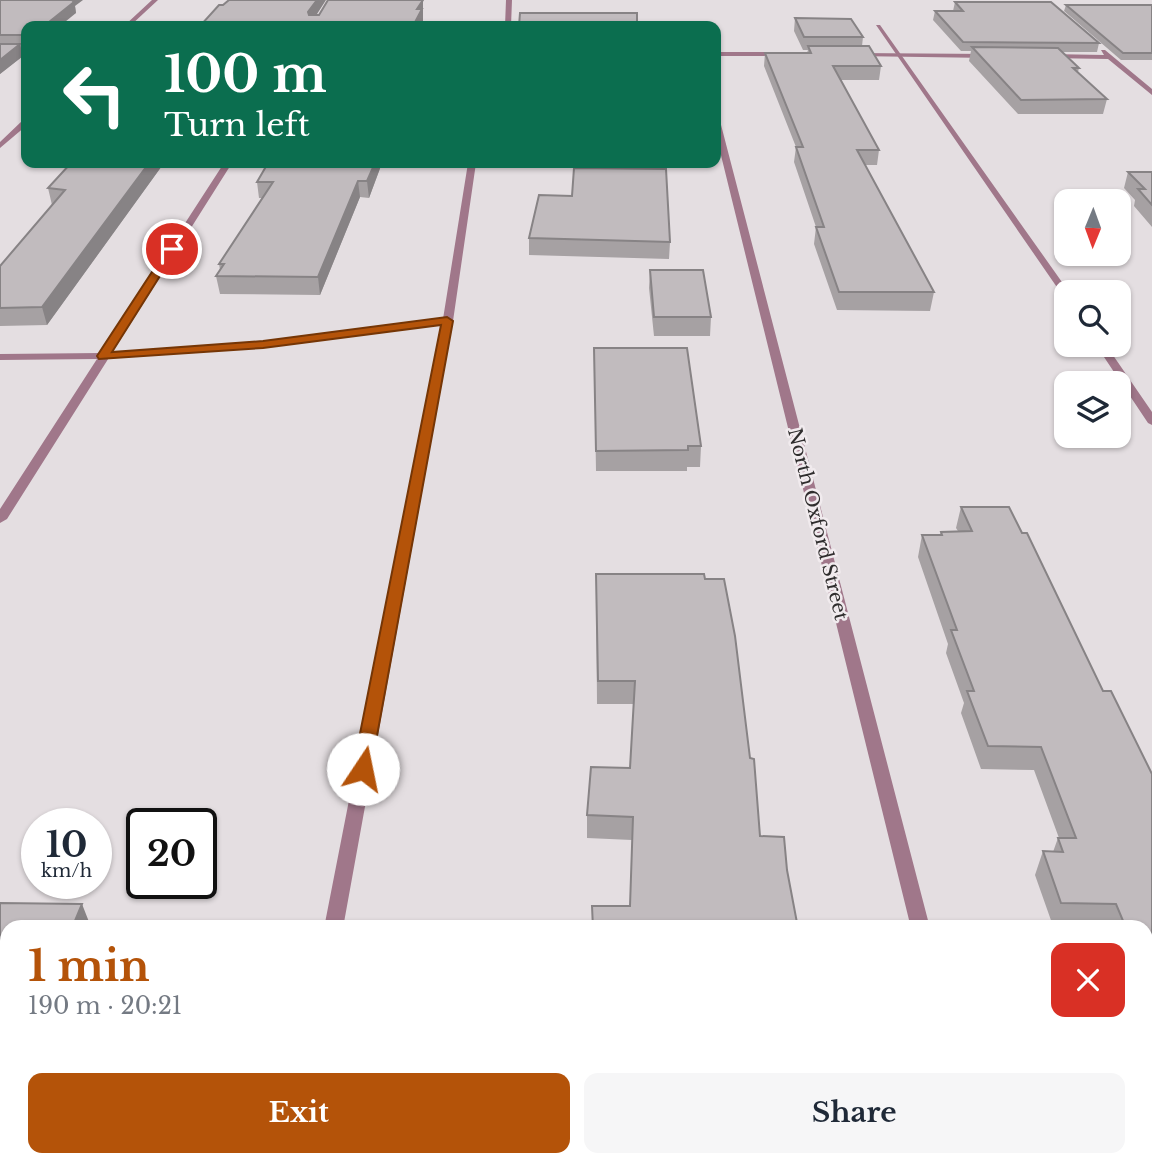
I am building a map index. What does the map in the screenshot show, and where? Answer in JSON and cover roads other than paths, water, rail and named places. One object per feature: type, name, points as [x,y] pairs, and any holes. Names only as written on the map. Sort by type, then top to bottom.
[{"type":"street","points":[[132,21],[155,0]]},
{"type":"street","points":[[509,0],[509,21]]},
{"type":"street","points":[[878,26],[1057,280]]},
{"type":"street","points":[[1100,48],[1152,93]]},
{"type":"street","points":[[0,50],[21,51]]},
{"type":"street","points":[[721,54],[790,55]]},
{"type":"street","points":[[845,55],[1004,56]]},
{"type":"street","points":[[1043,56],[1110,57]]},
{"type":"street","points":[[1133,77],[1152,79]]},
{"type":"street","points":[[0,146],[21,127]]},
{"type":"street","name":"North Oxford Street","points":[[721,141],[919,920]]},
{"type":"street","points":[[0,519],[225,168]]},
{"type":"street","points":[[335,920],[447,321],[471,168]]},
{"type":"street","points":[[0,357],[103,356],[263,345],[447,321]]},
{"type":"street","points":[[1109,357],[1152,421]]}]
